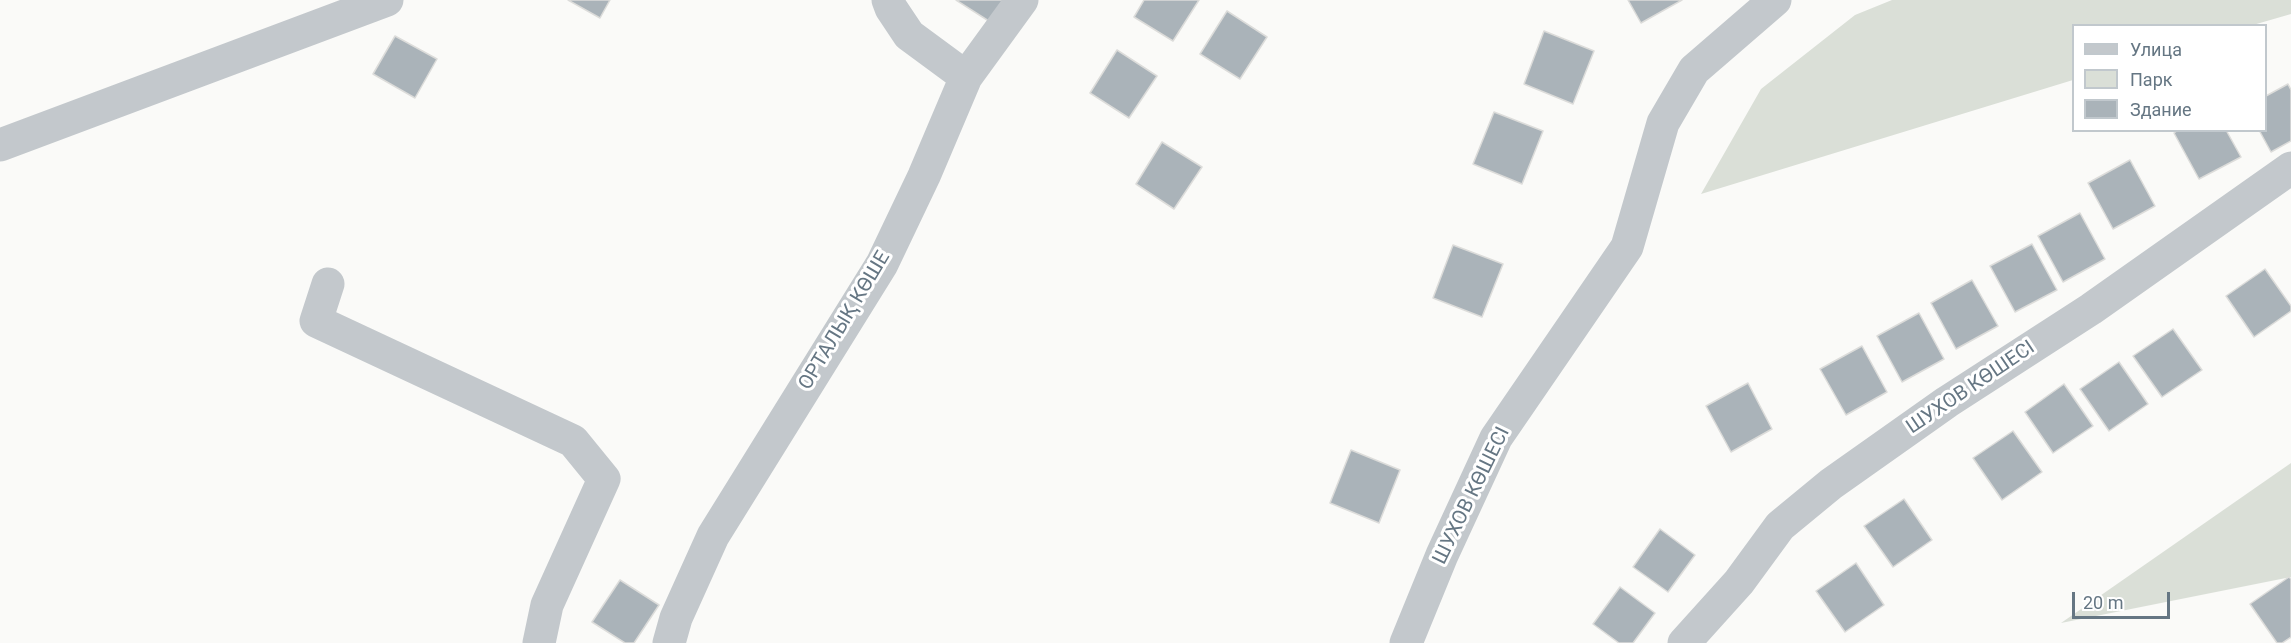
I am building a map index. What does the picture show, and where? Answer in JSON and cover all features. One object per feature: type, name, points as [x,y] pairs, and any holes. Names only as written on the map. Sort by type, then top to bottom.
[{"type":"street","points":[[0,145],[387,0]]},
{"type":"street","points":[[888,0],[909,35],[966,77]]},
{"type":"street","name":"ОРТАЛЫҚ КӨШЕ","points":[[669,643],[676,618],[713,536],[882,264],[924,176],[966,77],[1022,0]]},
{"type":"street","name":"ШУХОВ КӨШЕСІ","points":[[1406,643],[1442,555],[1496,438],[1627,247],[1663,123],[1678,96],[1694,69],[1775,0]]},
{"type":"street","name":"ШУХОВ КӨШЕСІ","points":[[1684,643],[1739,582],[1780,525],[1831,484],[1947,402],[2091,309],[2291,168]]},
{"type":"street","points":[[328,284],[316,321],[573,441],[604,479],[548,605],[539,643]]},
{"type":"green space","points":[[1892,0],[2291,0],[2291,14],[2256,24],[2072,24],[2072,80],[1701,194],[1761,89],[1855,15]]},
{"type":"green space","points":[[2291,463],[2291,577],[2061,623]]},
{"type":"building","points":[[568,0],[610,0],[600,18]]},
{"type":"building","points":[[956,0],[1011,0],[995,25]]},
{"type":"building","points":[[1144,0],[1199,0],[1173,41],[1134,17]]},
{"type":"building","points":[[1628,0],[1682,0],[1641,23]]},
{"type":"building","points":[[1227,11],[1267,37],[1240,79],[1200,54]]},
{"type":"building","points":[[1544,31],[1594,51],[1573,104],[1524,84]]},
{"type":"building","points":[[395,36],[437,59],[415,98],[373,74]]},
{"type":"building","points":[[1117,50],[1157,76],[1129,118],[1090,93]]},
{"type":"building","points":[[2288,84],[2291,90],[2291,141],[2271,152],[2260,132],[2267,132],[2267,95]]},
{"type":"building","points":[[1494,112],[1543,131],[1522,184],[1473,164]]},
{"type":"building","points":[[2227,132],[2241,157],[2199,179],[2174,133]]},
{"type":"building","points":[[1162,142],[1202,167],[1174,209],[1136,184]]},
{"type":"building","points":[[2130,160],[2155,206],[2113,229],[2088,183]]},
{"type":"building","points":[[2080,213],[2105,259],[2063,282],[2038,236]]},
{"type":"building","points":[[2032,244],[2057,290],[2015,312],[1990,266]]},
{"type":"building","points":[[1453,245],[1503,264],[1482,317],[1433,298]]},
{"type":"building","points":[[2265,269],[2291,306],[2291,311],[2254,337],[2226,296]]},
{"type":"building","points":[[1972,280],[1998,326],[1956,349],[1931,303]]},
{"type":"building","points":[[1919,313],[1944,359],[1902,382],[1877,336]]},
{"type":"building","points":[[2173,329],[2202,370],[2162,397],[2133,356]]},
{"type":"building","points":[[1862,346],[1887,392],[1846,415],[1820,369]]},
{"type":"building","points":[[2119,362],[2148,404],[2109,431],[2080,389]]},
{"type":"building","points":[[1748,383],[1772,429],[1731,452],[1706,406]]},
{"type":"building","points":[[2064,384],[2093,426],[2053,453],[2025,412]]},
{"type":"building","points":[[2013,431],[2042,472],[2002,500],[1973,458]]},
{"type":"building","points":[[1351,450],[1400,470],[1379,523],[1330,503]]},
{"type":"building","points":[[1904,499],[1932,540],[1893,567],[1864,526]]},
{"type":"building","points":[[1660,529],[1695,555],[1668,592],[1633,567]]},
{"type":"building","points":[[1856,563],[1884,605],[1845,632],[1816,591]]},
{"type":"building","points":[[2289,577],[2291,579],[2291,637],[2282,643],[2277,643],[2250,604]]},
{"type":"building","points":[[620,580],[659,605],[634,643],[625,643],[592,622]]},
{"type":"building","points":[[1620,587],[1655,613],[1633,643],[1619,643],[1593,624]]}]
